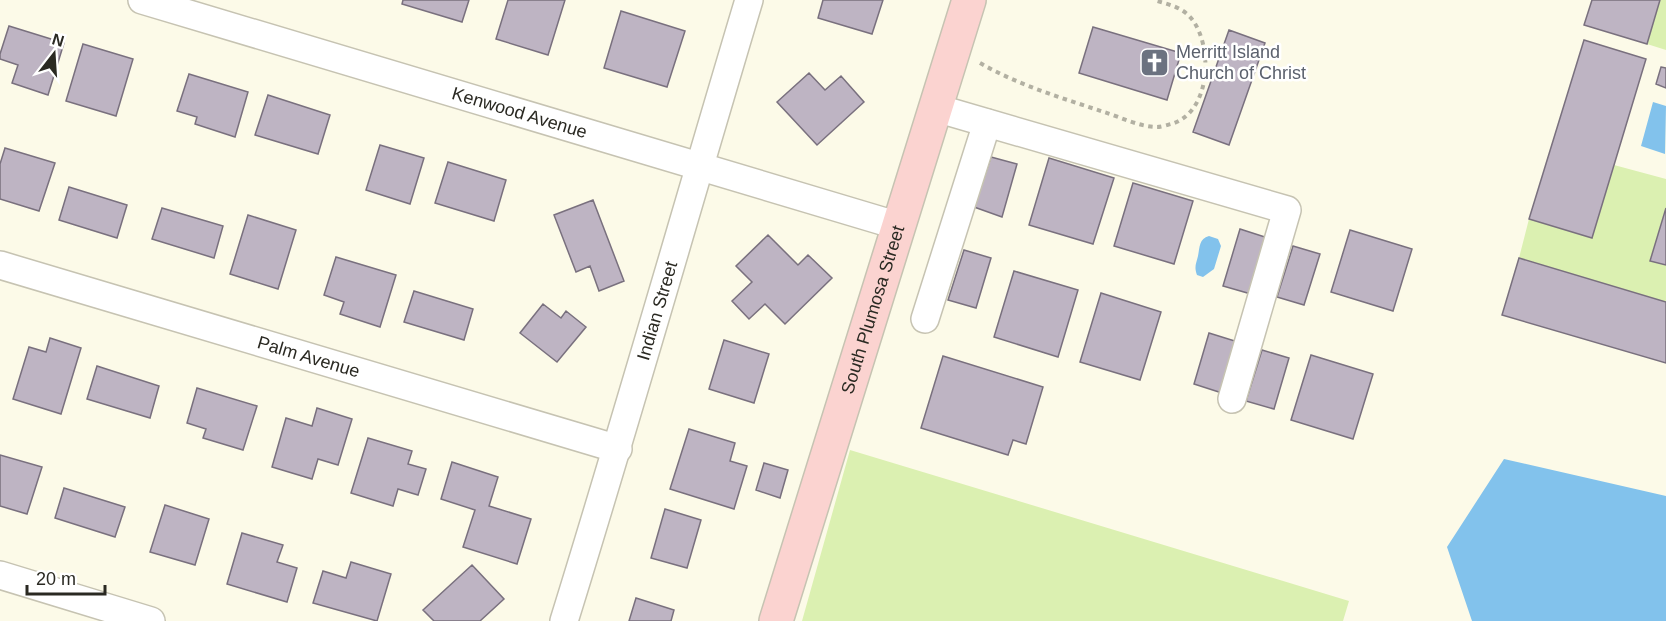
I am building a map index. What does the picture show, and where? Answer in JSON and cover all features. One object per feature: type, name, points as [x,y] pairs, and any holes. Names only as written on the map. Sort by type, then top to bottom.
[{"type":"street","name":"Kenwood Avenue","points":[[142,0],[899,226]]},
{"type":"street","name":"Indian Street","points":[[564,621],[618,449],[749,0]]},
{"type":"street","name":"South Plumosa Street","points":[[776,621],[969,0]]},
{"type":"street","points":[[936,108],[1287,210],[1232,399]]},
{"type":"street","points":[[925,319],[987,123]]},
{"type":"street","name":"Palm Avenue","points":[[0,266],[618,449]]},
{"type":"street","points":[[0,575],[151,621]]},
{"type":"path","points":[[955,47],[998,73],[1046,92],[1138,123],[1157,127],[1173,124],[1189,113],[1197,102],[1203,86],[1206,55],[1201,34],[1190,17],[1179,8],[1154,0]]},
{"type":"green space","points":[[1660,0],[1666,0],[1666,50],[1647,44]]},
{"type":"green space","points":[[1614,165],[1666,179],[1666,208],[1650,260],[1666,265],[1666,302],[1519,258],[1529,219],[1592,238]]},
{"type":"green space","points":[[850,450],[1349,601],[1343,621],[802,621]]},
{"type":"water","points":[[1653,102],[1666,106],[1665,154],[1641,146]]},
{"type":"water","points":[[1209,236],[1218,239],[1221,246],[1214,269],[1203,277],[1197,275],[1196,266],[1200,243]]},
{"type":"water","points":[[1504,459],[1666,496],[1666,621],[1472,621],[1447,547]]},
{"type":"building","points":[[403,0],[469,0],[462,22],[402,4]]},
{"type":"building","points":[[508,0],[565,0],[548,55],[496,39]]},
{"type":"building","points":[[823,0],[883,0],[872,34],[818,18]]},
{"type":"building","points":[[1592,0],[1660,0],[1647,44],[1584,25]]},
{"type":"building","points":[[621,11],[685,31],[667,87],[604,68]]},
{"type":"building","points":[[9,26],[64,43],[48,95],[12,83],[18,65],[0,59]]},
{"type":"building","points":[[1093,27],[1181,53],[1167,100],[1079,73]]},
{"type":"building","points":[[1229,30],[1265,43],[1229,145],[1193,132]]},
{"type":"building","points":[[1584,40],[1646,59],[1592,238],[1529,219]]},
{"type":"building","points":[[83,44],[133,59],[116,116],[66,101]]},
{"type":"building","points":[[1661,67],[1666,68],[1666,88],[1656,84]]},
{"type":"building","points":[[809,73],[825,90],[841,76],[864,102],[817,145],[777,102]]},
{"type":"building","points":[[189,74],[248,92],[235,137],[195,124],[197,117],[177,111]]},
{"type":"building","points":[[268,95],[330,115],[318,154],[255,135]]},
{"type":"building","points":[[380,145],[424,158],[410,204],[366,190]]},
{"type":"building","points":[[5,148],[55,163],[39,211],[0,199],[0,164]]},
{"type":"building","points":[[991,157],[1017,164],[1002,217],[974,207]]},
{"type":"building","points":[[1049,158],[1114,178],[1093,244],[1029,225]]},
{"type":"building","points":[[448,162],[506,180],[494,221],[435,203]]},
{"type":"building","points":[[1133,183],[1193,201],[1174,264],[1114,246]]},
{"type":"building","points":[[69,187],[127,205],[117,238],[59,220]]},
{"type":"building","points":[[593,200],[624,281],[599,291],[590,266],[576,272],[554,215]]},
{"type":"building","points":[[162,208],[223,226],[214,258],[152,239]]},
{"type":"building","points":[[1666,208],[1666,265],[1650,261]]},
{"type":"building","points":[[248,215],[296,230],[278,289],[230,274]]},
{"type":"building","points":[[1240,229],[1268,238],[1251,294],[1223,286]]},
{"type":"building","points":[[1350,230],[1412,249],[1393,311],[1331,292]]},
{"type":"building","points":[[768,235],[798,265],[808,255],[832,278],[785,324],[765,304],[749,319],[732,301],[752,282],[736,266]]},
{"type":"building","points":[[1293,246],[1320,254],[1304,305],[1277,297]]},
{"type":"building","points":[[964,250],[991,258],[976,308],[948,300]]},
{"type":"building","points":[[336,257],[396,275],[380,327],[340,314],[344,302],[324,295]]},
{"type":"building","points":[[1519,258],[1666,302],[1666,363],[1502,315]]},
{"type":"building","points":[[1014,271],[1078,290],[1058,357],[994,337]]},
{"type":"building","points":[[414,291],[473,309],[464,340],[404,322]]},
{"type":"building","points":[[1101,293],[1161,312],[1140,380],[1080,362]]},
{"type":"building","points":[[543,304],[561,318],[566,311],[586,327],[557,362],[520,333]]},
{"type":"building","points":[[1209,333],[1238,342],[1222,393],[1194,384]]},
{"type":"building","points":[[50,338],[81,348],[61,414],[13,399],[29,347],[46,352]]},
{"type":"building","points":[[724,340],[769,354],[754,403],[709,389]]},
{"type":"building","points":[[1262,350],[1289,358],[1274,409],[1246,401]]},
{"type":"building","points":[[1311,355],[1373,374],[1353,439],[1291,420]]},
{"type":"building","points":[[943,356],[1043,387],[1026,444],[1013,440],[1008,455],[921,428]]},
{"type":"building","points":[[97,366],[159,386],[150,418],[87,399]]},
{"type":"building","points":[[197,388],[257,406],[243,450],[203,438],[206,429],[187,423]]},
{"type":"building","points":[[317,408],[352,419],[338,465],[318,459],[312,479],[272,467],[286,418],[312,426]]},
{"type":"building","points":[[689,429],[735,443],[730,461],[747,466],[734,509],[670,489]]},
{"type":"building","points":[[368,438],[412,451],[408,464],[426,469],[418,495],[398,489],[393,506],[351,493]]},
{"type":"building","points":[[0,455],[42,467],[27,514],[0,506]]},
{"type":"building","points":[[452,462],[498,477],[489,506],[531,519],[517,564],[463,547],[475,510],[441,499]]},
{"type":"building","points":[[764,463],[788,470],[780,498],[756,490]]},
{"type":"building","points":[[64,488],[125,507],[115,537],[55,518]]},
{"type":"building","points":[[165,505],[209,519],[195,565],[150,552]]},
{"type":"building","points":[[665,509],[701,520],[687,568],[651,558]]},
{"type":"building","points":[[242,533],[283,545],[277,562],[297,568],[287,602],[227,584]]},
{"type":"building","points":[[351,562],[391,574],[377,621],[313,603],[323,571],[346,578]]},
{"type":"building","points":[[472,565],[504,599],[480,621],[434,621],[423,610]]},
{"type":"building","points":[[636,598],[674,610],[671,621],[629,621]]},
{"type":"place","name":"Merritt Island Church of Christ","points":[[1155,62]]}]
